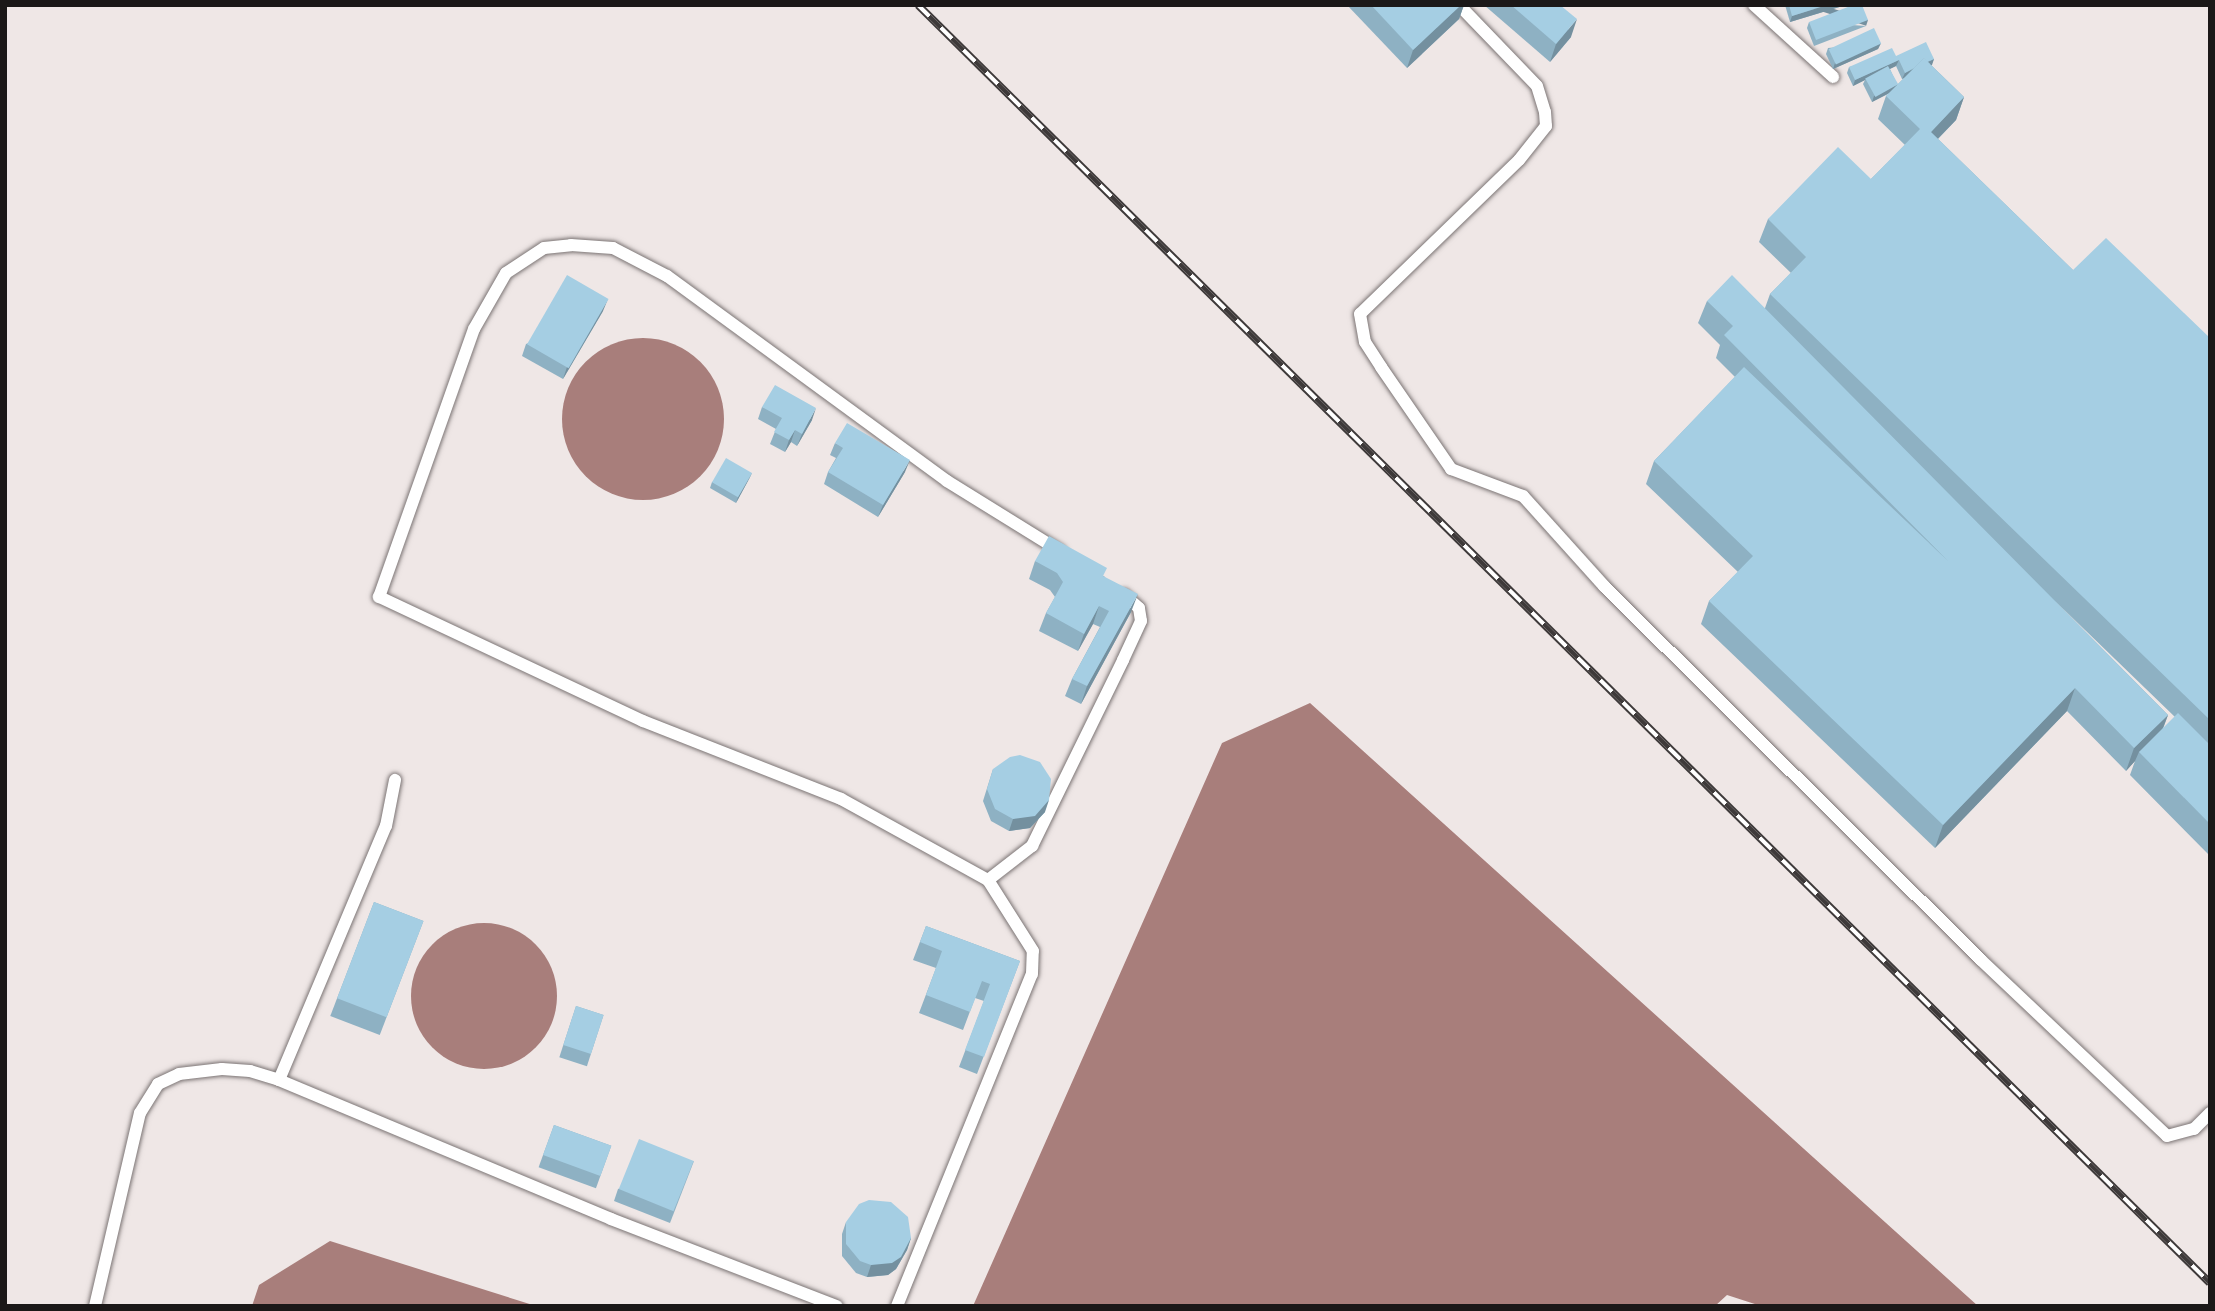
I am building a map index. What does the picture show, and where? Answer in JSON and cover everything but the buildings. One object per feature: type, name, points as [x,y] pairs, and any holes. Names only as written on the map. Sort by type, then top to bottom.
[{"type":"lane","points":[[1459,5],[1536,86],[1545,112],[1546,126],[1519,160],[1360,314],[1365,342],[1388,378],[1451,469],[1523,496],[1604,586],[1981,960],[2167,1136],[2194,1129],[2210,1113]]},
{"type":"lane","points":[[1754,5],[1833,77]]},
{"type":"lane","points":[[897,1306],[1032,974],[1033,951],[988,880],[841,799],[643,720],[379,597],[474,329],[506,273],[544,248],[571,245],[613,248],[667,276],[947,481],[1076,561]]},
{"type":"lane","points":[[988,880],[1032,846],[1141,621],[1139,608],[1111,583]]},
{"type":"lane","points":[[279,1080],[386,826],[396,780]]},
{"type":"lane","points":[[95,1306],[140,1113],[158,1084],[179,1074],[222,1069],[250,1071],[279,1080],[611,1219],[837,1306]]},
{"type":"shaded area","points":[[643,338],[674,344],[700,362],[718,388],[724,419],[718,450],[700,476],[674,494],[643,500],[612,494],[586,476],[568,450],[562,419],[568,388],[586,362],[612,344]]},
{"type":"shaded area","points":[[1310,703],[1978,1306],[1761,1306],[1727,1295],[1715,1306],[973,1306],[1222,743]]},
{"type":"shaded area","points":[[484,923],[512,928],[536,944],[552,968],[557,996],[552,1024],[536,1048],[512,1064],[484,1069],[456,1064],[432,1048],[416,1024],[411,996],[416,968],[432,944],[456,928]]},
{"type":"shaded area","points":[[330,1241],[536,1306],[252,1306],[259,1285]]},
{"type":"railway","points":[[918,5],[2210,1283]]}]
